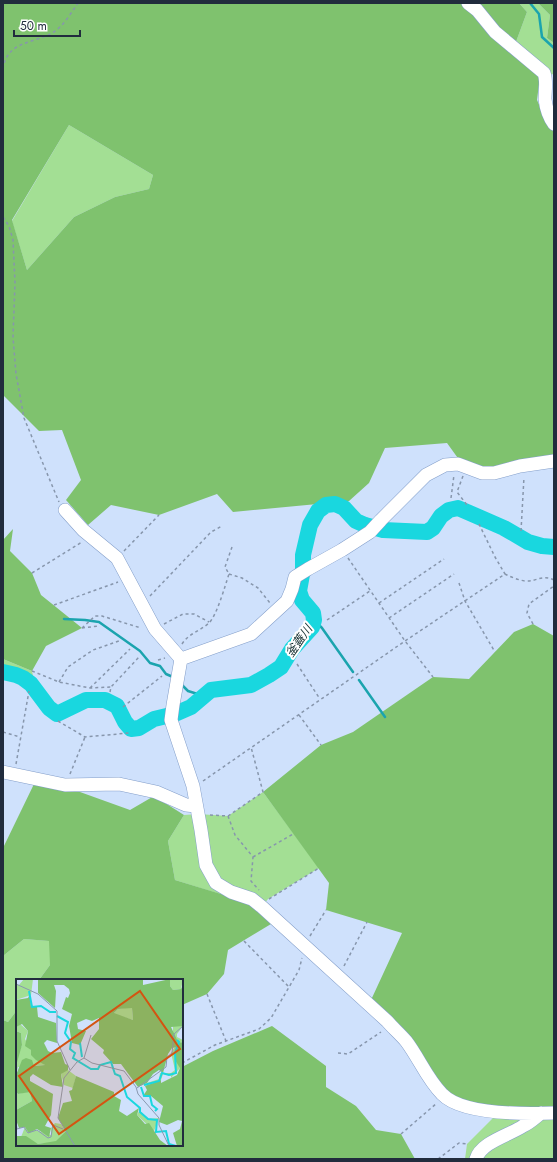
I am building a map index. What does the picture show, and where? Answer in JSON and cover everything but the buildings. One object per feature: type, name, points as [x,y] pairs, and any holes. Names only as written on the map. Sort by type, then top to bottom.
[{"type":"street","points":[[468,3],[477,10],[495,32],[544,73],[546,78],[545,101],[549,117],[554,124]]},
{"type":"street","points":[[179,656],[251,634],[287,601],[295,578],[308,568],[342,550],[370,532],[426,475],[445,465],[482,473],[494,473],[520,466],[554,461]]},
{"type":"street","points":[[65,510],[83,530],[117,558],[155,629],[179,656],[171,720],[193,786],[206,865],[216,883],[231,892],[252,899],[262,906],[387,1021],[405,1040],[431,1081],[442,1094],[451,1101],[500,1113],[548,1113]]},
{"type":"street","points":[[8,773],[65,785],[119,784],[156,792],[197,810]]},
{"type":"street","points":[[476,1159],[477,1155],[485,1146],[548,1113]]},
{"type":"path","points":[[3,69],[9,53],[15,47],[52,33],[65,22],[78,3]]},
{"type":"path","points":[[3,217],[9,226],[13,240],[15,282],[13,337],[16,374],[24,418],[57,498],[65,510]]},
{"type":"path","points":[[451,498],[460,468]]},
{"type":"path","points":[[460,468],[457,492],[467,505]]},
{"type":"path","points":[[521,531],[524,473]]},
{"type":"path","points":[[117,558],[159,515]]},
{"type":"path","points":[[479,524],[505,574],[524,581],[542,577],[554,580]]},
{"type":"path","points":[[142,604],[211,532],[222,526]]},
{"type":"path","points":[[32,573],[91,537]]},
{"type":"path","points":[[179,656],[186,639],[209,622],[214,615],[229,574],[226,567],[232,547]]},
{"type":"path","points":[[342,550],[405,641],[433,677]]},
{"type":"path","points":[[379,603],[444,559]]},
{"type":"path","points":[[229,574],[242,578],[258,588],[277,610]]},
{"type":"path","points":[[389,618],[454,574]]},
{"type":"path","points":[[193,786],[505,574]]},
{"type":"path","points":[[54,605],[128,578]]},
{"type":"path","points":[[459,583],[465,601],[495,652]]},
{"type":"path","points":[[533,624],[527,613],[529,604],[554,586]]},
{"type":"path","points":[[327,620],[370,591]]},
{"type":"path","points":[[82,628],[98,626]]},
{"type":"path","points":[[59,682],[68,667],[93,650],[119,641]]},
{"type":"path","points":[[90,688],[130,649]]},
{"type":"path","points":[[110,692],[111,687],[140,656]]},
{"type":"path","points":[[297,664],[320,700]]},
{"type":"path","points":[[32,671],[59,682],[90,688],[111,687]]},
{"type":"path","points":[[123,708],[162,676]]},
{"type":"path","points":[[8,773],[16,769],[29,691]]},
{"type":"path","points":[[299,715],[321,745]]},
{"type":"path","points":[[58,721],[84,737],[129,733]]},
{"type":"path","points":[[3,732],[21,737]]},
{"type":"path","points":[[65,785],[84,737]]},
{"type":"path","points":[[197,810],[228,816],[263,792],[251,747]]},
{"type":"path","points":[[228,816],[235,835],[253,857],[251,881],[259,890]]},
{"type":"path","points":[[253,857],[293,834]]},
{"type":"path","points":[[262,906],[268,899],[319,868]]},
{"type":"path","points":[[183,1062],[215,1045],[259,1030],[271,1018],[299,970],[305,946],[326,910]]},
{"type":"path","points":[[338,977],[366,922]]},
{"type":"path","points":[[244,941],[289,987]]},
{"type":"path","points":[[207,994],[226,1041]]},
{"type":"path","points":[[338,1053],[348,1054],[381,1032],[387,1021]]},
{"type":"path","points":[[400,1134],[437,1103],[451,1101]]},
{"type":"path","points":[[438,1159],[459,1143],[467,1144]]},
{"type":"green space","points":[[3,3],[519,3],[527,12],[513,50],[540,76],[537,100],[547,123],[554,130],[554,456],[490,470],[460,461],[447,443],[385,448],[369,483],[349,501],[233,512],[217,494],[159,515],[111,505],[88,525],[66,500],[81,480],[62,430],[39,431],[3,395]],"holes":[[[69,125],[153,175],[149,189],[115,197],[74,217],[27,270],[12,220]]]},
{"type":"green space","points":[[519,3],[538,3],[550,15],[547,38],[554,43],[554,74],[540,76],[513,50],[527,12]]},
{"type":"green space","points":[[538,3],[554,3],[554,43],[547,38],[550,15]]},
{"type":"green space","points":[[69,125],[153,175],[149,189],[115,197],[74,217],[27,270],[12,221]]},
{"type":"green space","points":[[13,529],[10,551],[32,573],[41,595],[82,628],[46,646],[32,671],[3,659],[3,540]]},
{"type":"green space","points":[[533,624],[554,636],[554,1107],[503,1108],[452,1099],[371,1000],[402,933],[326,910],[329,883],[263,792],[321,745],[353,732],[433,677],[469,679],[514,632]]},
{"type":"green space","points":[[3,659],[32,671],[34,681],[29,691],[8,677],[3,677]]},
{"type":"green space","points":[[34,784],[80,792],[130,810],[154,796],[184,815],[168,841],[175,880],[257,905],[271,924],[228,950],[224,974],[207,994],[183,1005],[183,979],[40,979],[50,965],[49,941],[24,939],[3,956],[3,848]]},
{"type":"green space","points":[[263,792],[319,868],[268,899],[262,907],[175,880],[168,841],[184,815],[198,814],[228,816]]},
{"type":"green space","points":[[24,939],[50,941],[50,965],[40,979],[16,979],[16,1011],[8,1022],[3,1020],[3,956]]},
{"type":"green space","points":[[16,1011],[16,1146],[183,1146],[183,1066],[213,1051],[272,1026],[326,1066],[326,1087],[356,1106],[376,1130],[401,1134],[415,1159],[3,1159],[3,1020],[8,1022]]},
{"type":"green space","points":[[554,1107],[554,1159],[465,1159],[467,1144],[503,1108]]},
{"type":"waterway","points":[[530,3],[539,14],[542,37],[554,48]]},
{"type":"waterway","name":"釜蓋川","points":[[3,672],[16,675],[31,684],[49,708],[57,714],[86,700],[105,700],[117,706],[125,722],[131,729],[139,728],[154,719],[175,714],[191,707],[211,690],[251,685],[281,667],[292,649],[312,627],[314,620],[313,613],[302,600],[299,591],[303,569],[303,555],[310,525],[318,511],[326,505],[335,504],[344,508],[356,521],[383,530],[427,532],[433,528],[441,516],[449,510],[458,508],[504,528],[528,542],[542,546],[554,547]]},
{"type":"waterway","points":[[64,619],[99,622],[140,651],[150,663],[160,666],[166,674],[173,677]]},
{"type":"waterway","points":[[314,620],[322,628],[353,672]]},
{"type":"waterway","points":[[359,680],[385,717]]},
{"type":"waterway","points":[[181,684],[188,691],[204,696]]}]
